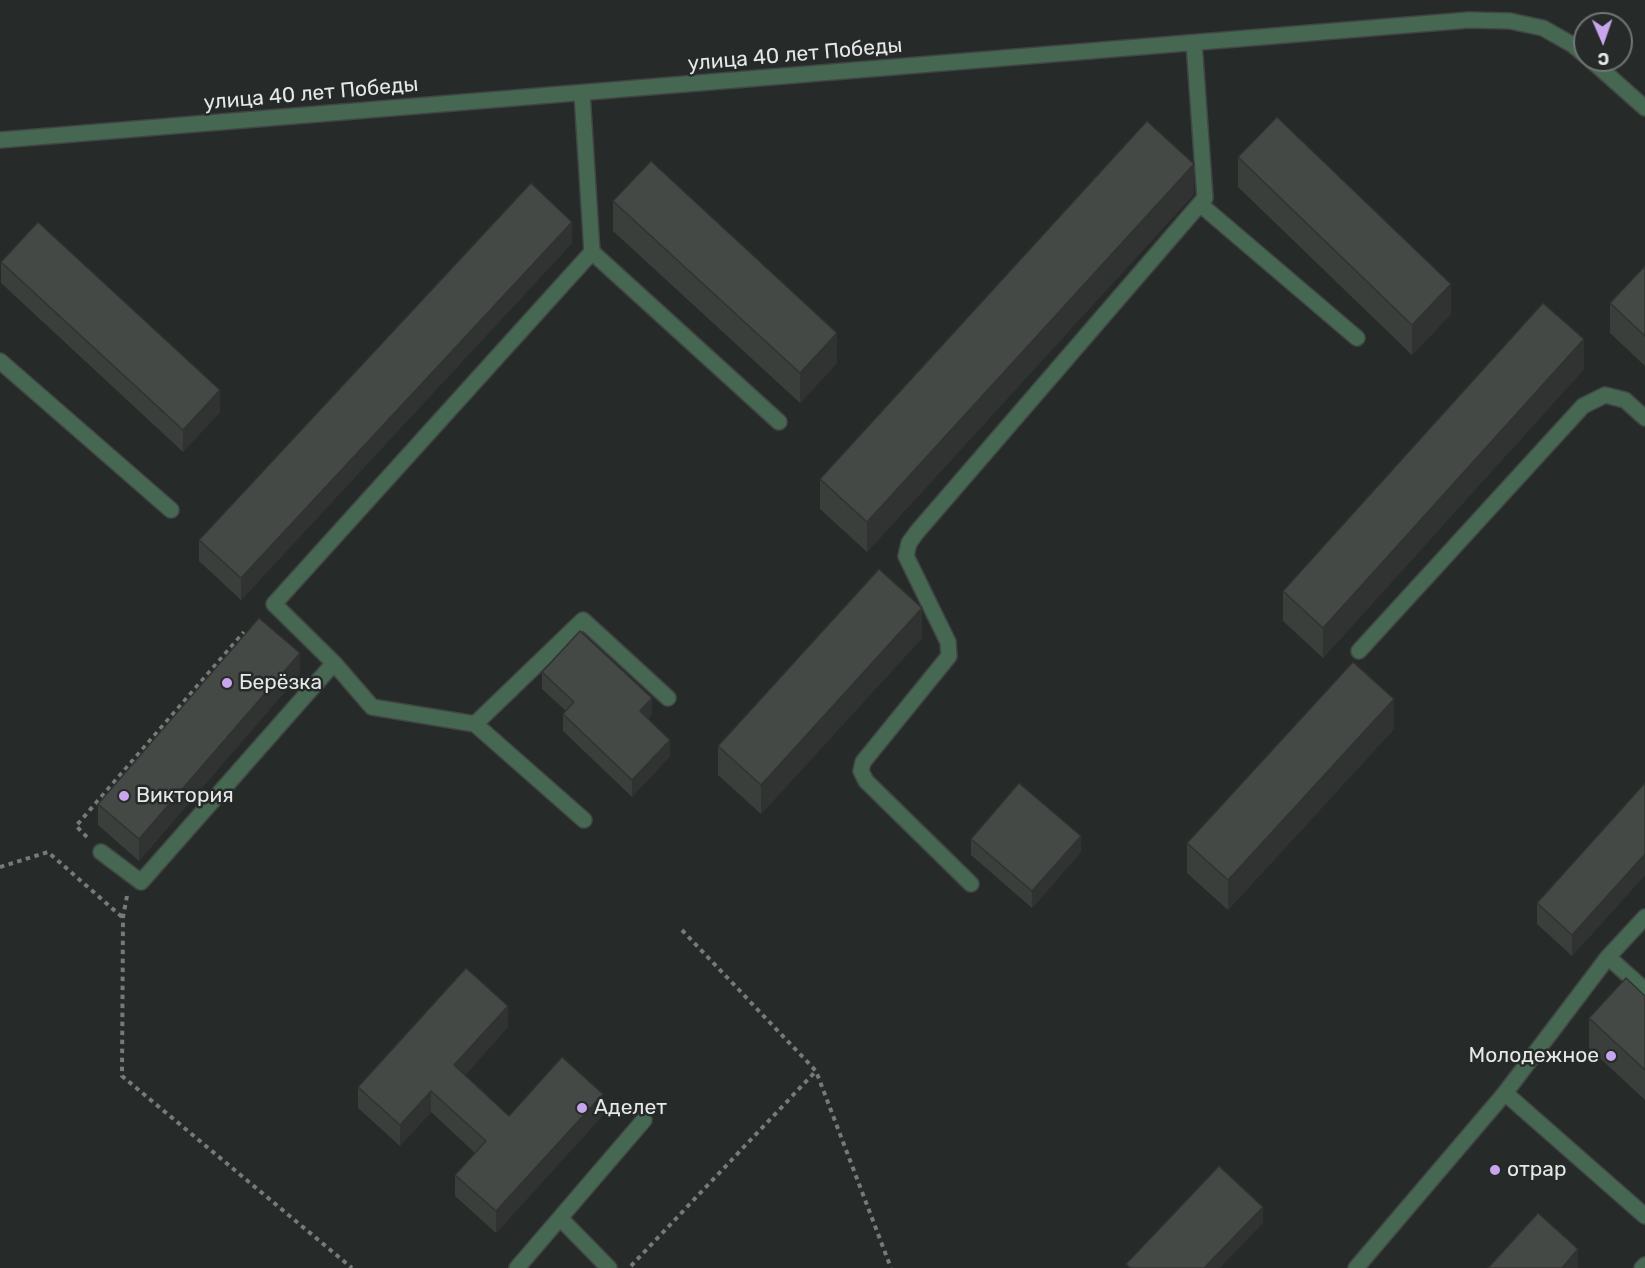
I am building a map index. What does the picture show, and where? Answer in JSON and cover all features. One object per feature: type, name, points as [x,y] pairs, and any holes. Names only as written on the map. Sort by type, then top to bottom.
[{"type":"street","name":"улица 40 лет Победы","points":[[0,140],[1469,20],[1510,21],[1543,28],[1573,45]]},
{"type":"street","points":[[971,884],[866,781],[861,771],[863,762],[949,656],[948,642],[906,556],[909,543],[916,532],[1205,198],[1206,186],[1194,43]]},
{"type":"street","points":[[1604,72],[1645,108]]},
{"type":"street","points":[[582,93],[592,252],[779,422]]},
{"type":"street","points":[[1201,205],[1357,338]]},
{"type":"street","points":[[584,820],[475,723],[372,707],[334,663],[274,604],[592,252]]},
{"type":"street","points":[[0,361],[171,510]]},
{"type":"street","points":[[1359,651],[1583,406],[1605,395],[1625,400],[1645,418]]},
{"type":"street","points":[[475,723],[583,620],[668,698]]},
{"type":"street","points":[[101,852],[141,882],[334,663]]},
{"type":"street","points":[[1356,1268],[1505,1093],[1608,957],[1645,917]]},
{"type":"street","points":[[1608,957],[1645,990]]},
{"type":"street","points":[[1505,1093],[1645,1216]]},
{"type":"street","points":[[517,1268],[644,1120]]},
{"type":"street","points":[[560,1218],[609,1268]]},
{"type":"street","points":[[1642,1268],[1645,1264]]},
{"type":"path","points":[[101,852],[76,826],[244,632]]},
{"type":"path","points":[[0,867],[48,852],[123,917]]},
{"type":"path","points":[[130,875],[123,917],[122,1076],[352,1268]]},
{"type":"path","points":[[682,930],[816,1071],[891,1268]]},
{"type":"path","points":[[629,1268],[816,1071]]},
{"type":"building","points":[[1277,117],[1451,284],[1412,325],[1238,157]]},
{"type":"building","points":[[1147,121],[1194,164],[867,522],[820,479]]},
{"type":"building","points":[[651,161],[837,333],[800,373],[613,201]]},
{"type":"building","points":[[531,183],[572,222],[241,578],[199,540]]},
{"type":"building","points":[[38,222],[220,390],[183,430],[1,262]]},
{"type":"building","points":[[1645,266],[1645,336],[1610,303]]},
{"type":"building","points":[[1543,303],[1584,339],[1323,628],[1283,591]]},
{"type":"building","points":[[879,569],[922,608],[761,785],[718,746]]},
{"type":"building","points":[[259,618],[300,653],[139,839],[98,804]]},
{"type":"building","points":[[580,631],[652,698],[640,711],[670,740],[632,780],[563,714],[574,702],[542,672]]},
{"type":"building","points":[[1353,662],[1394,699],[1228,880],[1187,843]]},
{"type":"building","points":[[1019,783],[1081,836],[1032,891],[971,839]]},
{"type":"building","points":[[1645,783],[1645,854],[1572,935],[1537,903]]},
{"type":"building","points":[[466,968],[508,1006],[454,1065],[509,1116],[562,1057],[603,1094],[496,1211],[455,1175],[486,1141],[431,1091],[400,1125],[358,1087]]},
{"type":"building","points":[[1626,978],[1645,996],[1645,1070],[1589,1018]]},
{"type":"building","points":[[1219,1166],[1263,1207],[1204,1268],[1130,1268],[1126,1264]]},
{"type":"building","points":[[1538,1213],[1578,1249],[1562,1268],[1488,1268]]},
{"type":"place","name":"Берёзка","points":[[227,683]]},
{"type":"place","name":"Виктория","points":[[124,796]]},
{"type":"place","name":"Молодежное","points":[[1611,1056]]},
{"type":"place","name":"Аделет","points":[[582,1108]]},
{"type":"place","name":"отрар","points":[[1495,1170]]}]
